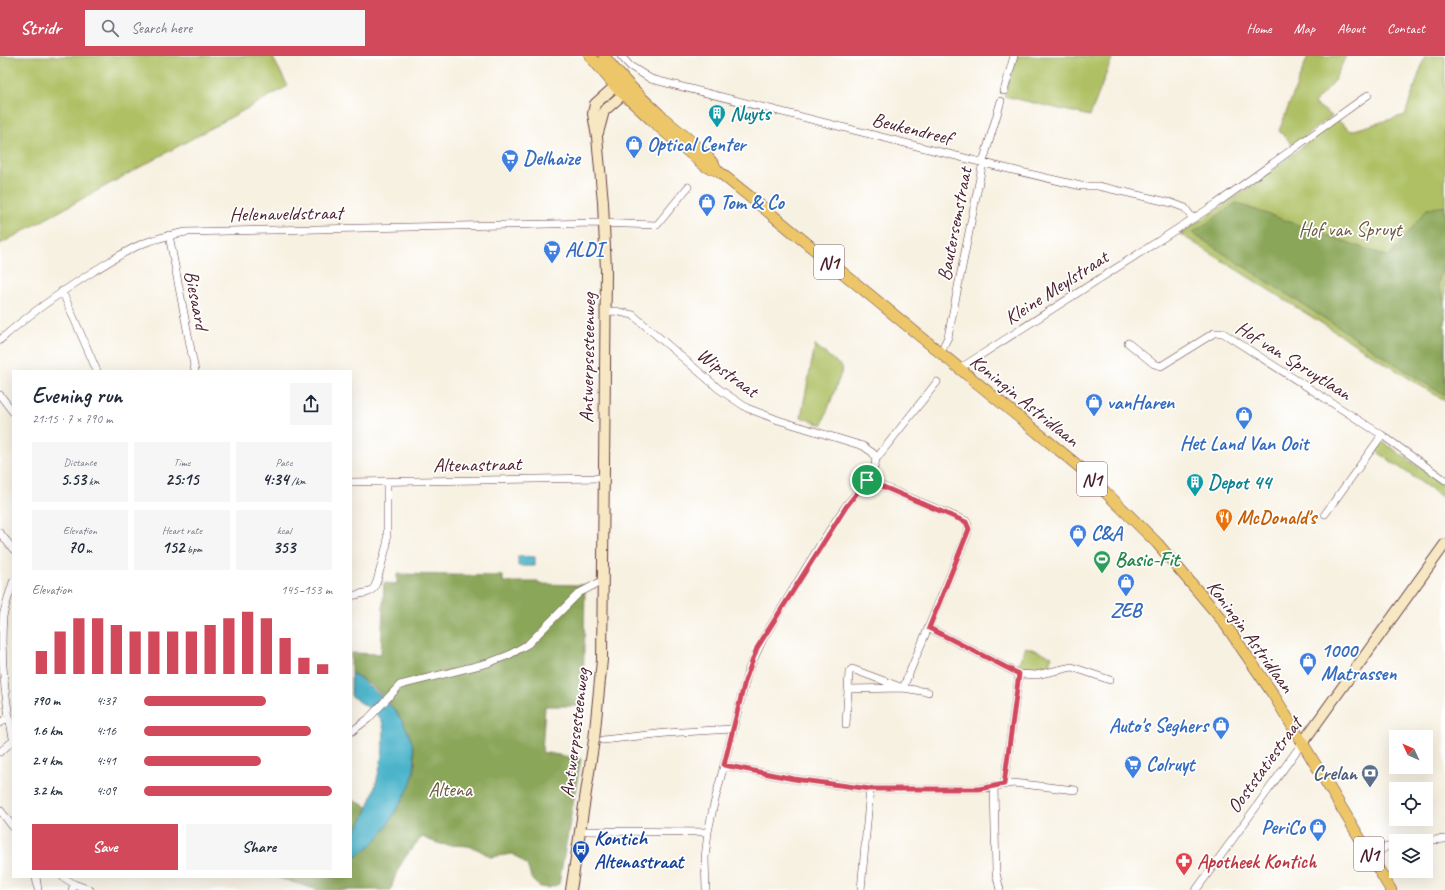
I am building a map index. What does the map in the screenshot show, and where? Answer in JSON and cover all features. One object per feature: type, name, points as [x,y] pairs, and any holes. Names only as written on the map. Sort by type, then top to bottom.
[{"type":"main road","name":"N1","points":[[590,56],[623,87]]},
{"type":"main road","name":"N1","points":[[604,56],[623,87]]},
{"type":"main road","name":"Koningin Astridlaan","points":[[623,87],[659,114],[711,159],[718,172],[1082,470],[1157,543],[1223,621],[1303,742],[1391,890]]},
{"type":"street","points":[[1004,91],[1014,56]]},
{"type":"street","name":"Beukendreef","points":[[623,58],[630,66],[651,79],[1081,186],[1098,186],[1181,206],[1187,209],[1193,219]]},
{"type":"street","name":"Antwerpsesteenweg","points":[[571,890],[594,740],[602,660],[604,478],[610,311],[597,137],[594,120],[595,104],[623,87]]},
{"type":"street","points":[[1193,219],[1258,175],[1368,95]]},
{"type":"street","name":"Bautersemstraat","points":[[940,353],[948,337],[983,162],[1001,101]]},
{"type":"street","name":"Helenaveldstraat","points":[[0,340],[18,324],[62,291],[135,247],[168,235],[193,232],[604,223],[657,225],[688,187]]},
{"type":"street","name":"Kleine Meylstraat","points":[[959,369],[1193,219]]},
{"type":"street","name":"Biesaard","points":[[168,235],[195,370]]},
{"type":"street","points":[[62,291],[97,370]]},
{"type":"street","name":"Wipstraat","points":[[610,311],[634,315],[719,389],[747,408],[778,420],[863,446],[873,453],[876,459]]},
{"type":"street","name":"Hof van Spruytlaan","points":[[1128,343],[1156,366],[1161,366],[1214,333],[1222,333],[1382,436],[1445,480]]},
{"type":"street","points":[[706,890],[705,858],[708,832],[732,729],[748,671],[757,648],[846,507],[867,480],[876,459],[937,382]]},
{"type":"street","points":[[0,395],[12,411]]},
{"type":"street","points":[[1325,514],[1382,436]]},
{"type":"street","name":"Altenastraat","points":[[352,482],[604,478]]},
{"type":"street","points":[[867,480],[966,522],[969,529],[904,688]]},
{"type":"street","points":[[352,596],[369,592],[376,585],[387,544],[387,482]]},
{"type":"street","points":[[0,533],[12,548]]},
{"type":"street","name":"Ooststatiestraat","points":[[1196,890],[1445,544]]},
{"type":"street","points":[[352,731],[375,713],[385,699],[400,685],[488,663],[528,644],[579,593],[602,580]]},
{"type":"street","points":[[12,585],[1,618],[1,673],[12,734]]},
{"type":"street","points":[[929,628],[1019,674],[1036,675],[1072,667],[1110,680]]},
{"type":"street","points":[[846,725],[849,672],[852,669],[856,669],[904,688]]},
{"type":"street","points":[[1004,784],[1019,674]]},
{"type":"street","points":[[849,689],[904,688],[928,692]]},
{"type":"street","points":[[0,723],[9,716]]},
{"type":"street","points":[[603,740],[666,733],[732,729]]},
{"type":"street","points":[[0,752],[12,741]]},
{"type":"street","points":[[724,765],[794,779],[870,789],[979,789],[1012,783],[1075,790]]},
{"type":"street","points":[[994,787],[996,873],[1000,890]]},
{"type":"street","points":[[861,890],[870,789]]},
{"type":"street","points":[[0,810],[12,825]]},
{"type":"street","points":[[587,831],[708,832]]},
{"type":"street","points":[[1433,840],[1445,839]]},
{"type":"street","points":[[1371,857],[1389,847]]},
{"type":"street","points":[[36,878],[38,890]]},
{"type":"street","points":[[64,878],[73,887],[90,890]]},
{"type":"green space","points":[[0,56],[272,56],[288,86],[0,244]]},
{"type":"green space","points":[[1017,56],[1113,56],[1090,116],[1004,96]]},
{"type":"green space","points":[[1308,56],[1346,56],[1333,83],[1314,103],[1332,116],[1293,145],[1279,131]]},
{"type":"green space","name":"Hof van Spruyt","points":[[1425,56],[1445,56],[1445,401],[1180,234],[1258,182],[1336,119],[1351,131],[1405,115]]},
{"type":"green space","points":[[1236,203],[1389,257],[1427,209],[1445,206],[1445,257],[1438,285],[1445,303],[1445,396],[1192,233]]},
{"type":"green space","points":[[815,345],[843,368],[822,425],[801,417]]},
{"type":"green space","points":[[1383,442],[1445,485],[1445,499],[1376,451]]},
{"type":"green space","name":"Altena","points":[[397,574],[503,576],[503,582],[538,582],[538,584],[585,585],[583,706],[545,706],[542,752],[581,759],[559,884],[548,888],[540,887],[532,880],[527,865],[513,854],[490,857],[474,848],[446,845],[422,837],[403,861],[393,882],[391,890],[318,890],[279,878],[352,878],[352,857],[371,844],[381,833],[395,812],[413,777],[415,762],[413,746],[399,716],[376,690],[364,680],[352,674],[352,653],[381,654],[384,583],[397,584]]},
{"type":"green space","points":[[1026,647],[1052,656],[1048,666],[1035,671],[1017,666]]},
{"type":"green space","points":[[352,799],[368,807],[358,828],[352,833]]},
{"type":"water","points":[[518,556],[535,557],[535,566],[518,566]]},
{"type":"water","points":[[352,674],[380,695],[398,715],[405,725],[410,737],[415,762],[413,775],[406,793],[383,832],[366,849],[352,858],[352,833],[358,827],[365,815],[377,781],[381,763],[384,731],[382,721],[373,711],[352,697]]},
{"type":"place","name":"Nuyts","points":[[717,128]]},
{"type":"place","name":"Optical Center","points":[[634,159]]},
{"type":"place","name":"Delhaize","points":[[510,173]]},
{"type":"place","name":"Tom & Co","points":[[707,217]]},
{"type":"place","name":"ALDI","points":[[552,264]]},
{"type":"place","name":"vanHaren","points":[[1094,417]]},
{"type":"place","name":"Het Land Van Ooit","points":[[1244,430]]},
{"type":"place","name":"Depot 44","points":[[1195,497]]},
{"type":"place","name":"McDonald's","points":[[1224,532]]},
{"type":"place","name":"C&A","points":[[1078,548]]},
{"type":"place","name":"Basic-Fit","points":[[1102,574]]},
{"type":"place","name":"ZEB","points":[[1126,597]]},
{"type":"place","name":"1000 Matrassen","points":[[1308,676]]},
{"type":"place","name":"Auto's Seghers","points":[[1221,740]]},
{"type":"place","name":"Colruyt","points":[[1133,779]]},
{"type":"place","name":"Crelan","points":[[1370,788]]},
{"type":"place","name":"PeriCo","points":[[1318,842]]},
{"type":"place","name":"Kontich Altenastraat","points":[[581,864]]},
{"type":"place","name":"Apotheek Kontich","points":[[1184,876]]},
{"type":"route","points":[[867,480],[968,524],[969,529],[929,628],[1019,674],[1004,784],[979,789],[870,789],[794,779],[724,765],[745,681],[752,658],[757,648],[846,507],[867,480]]}]
